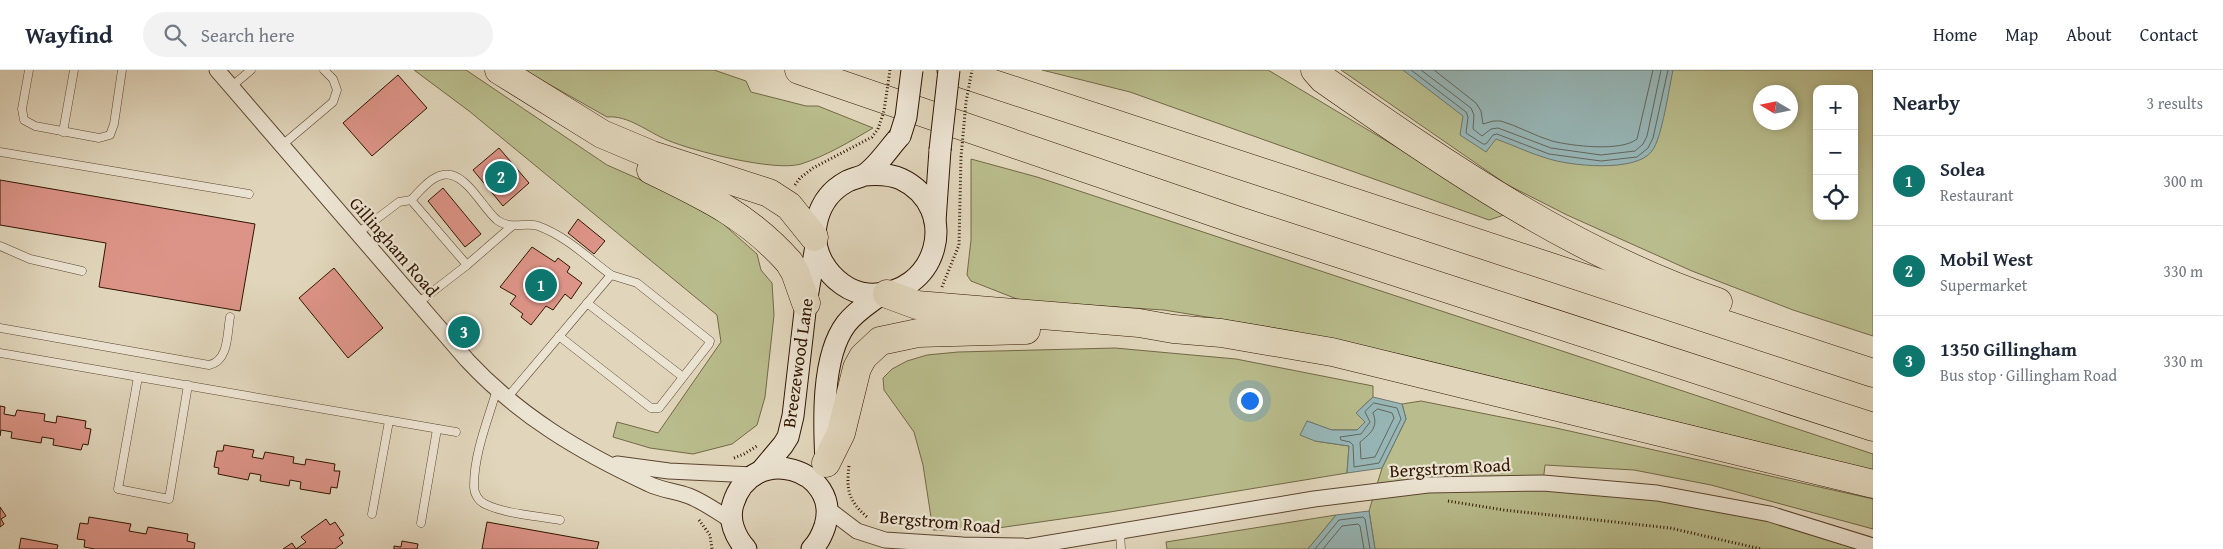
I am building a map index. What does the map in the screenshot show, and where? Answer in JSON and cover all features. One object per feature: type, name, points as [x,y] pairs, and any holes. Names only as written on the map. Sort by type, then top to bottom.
[{"type":"highway","points":[[499,70],[602,134],[652,155],[769,193],[785,203],[815,242]]},
{"type":"highway","points":[[799,70],[1239,221],[1873,427]]},
{"type":"highway","points":[[950,70],[1873,373]]},
{"type":"highway","points":[[1313,73],[1413,142],[1512,204],[1596,249],[1688,292],[1776,322],[1799,348]]},
{"type":"highway","points":[[559,109],[587,133],[628,158],[737,214],[789,262],[795,272],[806,303]]},
{"type":"highway","points":[[884,294],[917,305],[1139,323],[1173,329],[1221,333],[1332,352],[1873,484]]},
{"type":"highway","points":[[826,463],[841,433],[858,368],[863,358],[880,341],[918,333],[1010,330],[1138,332],[1173,329]]},
{"type":"main road","points":[[864,175],[900,136],[906,117],[912,70]]},
{"type":"main road","points":[[935,224],[929,206],[917,190],[902,179],[883,174],[864,175],[845,182],[830,195],[820,210],[815,242],[822,263],[833,277],[846,288],[863,294],[884,294],[905,288],[920,276],[930,260],[936,242],[935,224],[940,150],[950,70]]},
{"type":"main road","name":"Breezewood Lane","points":[[732,533],[732,508],[736,495],[743,484],[783,445],[794,416],[806,303],[815,242]]},
{"type":"main road","name":"Breezewood Lane","points":[[812,549],[821,536],[826,504],[824,432],[828,375],[834,347],[849,320],[858,310],[884,294]]},
{"type":"main road","points":[[757,472],[777,467],[792,469],[805,475],[816,485],[826,504]]},
{"type":"main road","points":[[732,533],[746,549]]},
{"type":"street","name":"Gillingham Road","points":[[217,70],[280,146],[358,233],[418,304],[480,374],[502,394],[528,416],[570,445],[608,462],[650,485],[688,496],[700,502],[732,533]]},
{"type":"street","name":"Gillingham Road","points":[[608,462],[669,472],[757,472]]},
{"type":"street","name":"Bergstrom Road","points":[[826,504],[857,531],[885,540],[1020,548],[1314,499],[1428,485],[1543,483],[1667,494],[1770,514],[1873,546]]},
{"type":"lane","points":[[29,70],[22,109],[24,120],[34,126],[99,138],[110,135],[114,124],[122,70]]},
{"type":"lane","points":[[63,132],[74,70]]},
{"type":"lane","points":[[232,86],[251,70]]},
{"type":"lane","points":[[280,146],[333,102],[337,90],[333,79],[324,70]]},
{"type":"lane","points":[[0,152],[249,194]]},
{"type":"lane","points":[[358,233],[399,202],[411,200],[432,179],[450,174],[457,177],[481,200],[498,221],[512,226],[536,226],[561,236],[611,275],[638,283],[708,338],[709,344],[659,408],[651,408],[559,336]]},
{"type":"lane","points":[[411,200],[467,265]]},
{"type":"lane","points":[[418,304],[512,226]]},
{"type":"lane","points":[[0,246],[30,259],[82,271]]},
{"type":"lane","points":[[560,520],[484,504],[476,496],[474,487],[478,454],[502,394],[559,336],[611,275]]},
{"type":"lane","points":[[587,303],[683,377]]},
{"type":"lane","points":[[0,328],[209,365],[215,364],[222,356],[230,317]]},
{"type":"lane","points":[[0,353],[456,432]]},
{"type":"lane","points":[[138,377],[118,489],[169,499],[188,385]]},
{"type":"lane","points":[[372,514],[389,421]]},
{"type":"lane","points":[[421,524],[437,429]]},
{"type":"lane","points":[[1120,532],[1121,549]]},
{"type":"path","points":[[785,203],[800,178],[808,171],[872,137],[878,129],[884,111],[890,70]]},
{"type":"path","points":[[961,157],[966,102],[972,70]]},
{"type":"path","points":[[727,459],[744,454],[758,446]]},
{"type":"path","points":[[1447,501],[1504,510],[1670,528],[1761,549]]},
{"type":"path","points":[[700,502],[691,514],[706,528],[712,549]]},
{"type":"green space","points":[[414,70],[466,70],[607,165],[664,190],[721,222],[757,254],[761,270],[772,283],[774,315],[765,397],[757,425],[732,444],[693,454],[650,448],[613,437],[617,422],[658,433],[721,342],[717,315],[469,111]]},
{"type":"green space","points":[[524,70],[714,70],[746,81],[751,92],[806,106],[818,106],[873,128],[829,153],[801,164],[789,166],[754,163],[714,155],[679,145],[630,121],[607,117]]},
{"type":"green space","points":[[1042,70],[1268,70],[1510,213],[1489,220],[1130,92]]},
{"type":"green space","points":[[1341,70],[1873,70],[1873,336],[1793,310],[1692,271],[1567,215],[1506,184]]},
{"type":"green space","points":[[971,159],[1037,177],[1873,454],[1873,470],[1412,357],[1287,330],[1164,310],[1022,301],[971,281],[967,275],[971,240]]},
{"type":"green space","points":[[1115,348],[1236,359],[1373,386],[1373,397],[1356,413],[1365,422],[1357,430],[1331,430],[1307,421],[1315,441],[1349,446],[1347,473],[1110,512],[984,530],[933,530],[923,465],[914,432],[884,390],[883,378],[892,369],[907,361],[927,355],[958,352]]},
{"type":"green space","points":[[1421,401],[1556,428],[1873,499],[1873,529],[1711,485],[1634,470],[1545,465],[1543,482],[1770,514],[1873,549],[1375,549],[1369,511],[1382,468],[1406,419],[1402,404]]},
{"type":"green space","points":[[1336,515],[1308,549],[1167,549],[1166,542]]},
{"type":"water","points":[[1403,70],[1673,70],[1662,124],[1656,145],[1652,151],[1644,158],[1632,162],[1602,166],[1557,161],[1533,154],[1496,139],[1486,152],[1460,135],[1463,116]]},
{"type":"water","points":[[1373,397],[1402,404],[1406,419],[1382,468],[1347,473],[1349,446],[1315,441],[1300,435],[1307,421],[1332,430],[1357,430],[1365,422],[1356,413]]},
{"type":"water","points":[[1369,511],[1375,549],[1308,549],[1336,515]]},
{"type":"building","points":[[398,75],[427,108],[372,156],[343,123]]},
{"type":"building","points":[[499,148],[529,183],[503,206],[473,170]]},
{"type":"building","points":[[0,180],[255,224],[240,311],[99,287],[106,243],[0,225]]},
{"type":"building","points":[[443,188],[481,234],[465,247],[428,201]]},
{"type":"building","points":[[578,219],[605,241],[594,254],[568,233]]},
{"type":"building","points":[[532,247],[555,262],[558,258],[570,267],[567,272],[582,283],[571,299],[565,294],[553,310],[546,306],[531,325],[521,317],[523,314],[510,304],[516,296],[500,287]]},
{"type":"building","points":[[334,268],[383,328],[348,358],[299,298]]},
{"type":"building","points":[[0,406],[5,407],[4,414],[15,416],[17,410],[45,414],[44,421],[56,423],[57,416],[86,421],[85,428],[91,429],[88,445],[83,444],[81,450],[53,445],[54,439],[42,437],[41,443],[11,438],[12,432],[1,430],[0,436]]},
{"type":"building","points":[[224,445],[254,450],[252,457],[263,459],[265,452],[294,457],[293,463],[305,465],[306,459],[335,464],[334,471],[340,471],[337,488],[331,487],[330,494],[300,489],[301,482],[290,480],[289,486],[260,481],[261,475],[250,473],[248,480],[218,474],[219,468],[214,467],[217,451],[223,451]]},
{"type":"building","points":[[0,507],[6,516],[1,519],[4,524],[0,527]]},
{"type":"building","points":[[89,517],[131,524],[129,531],[146,534],[148,527],[188,534],[187,541],[195,543],[194,549],[95,549],[84,547],[85,540],[77,539],[80,523],[88,524]]},
{"type":"building","points":[[326,519],[330,525],[335,522],[344,535],[339,538],[343,543],[335,549],[296,549],[306,542],[301,537]]},
{"type":"building","points":[[487,522],[599,542],[597,549],[482,549]]},
{"type":"building","points":[[21,538],[58,545],[57,549],[19,549]]},
{"type":"building","points":[[402,541],[418,544],[417,549],[394,549],[394,546],[401,547]]},
{"type":"building","points":[[292,543],[296,549],[283,549]]},
{"type":"place","name":"Mobil West","points":[[501,177]]},
{"type":"place","name":"Solea","points":[[541,285]]},
{"type":"place","name":"1350 Gillingham","points":[[464,332]]}]
